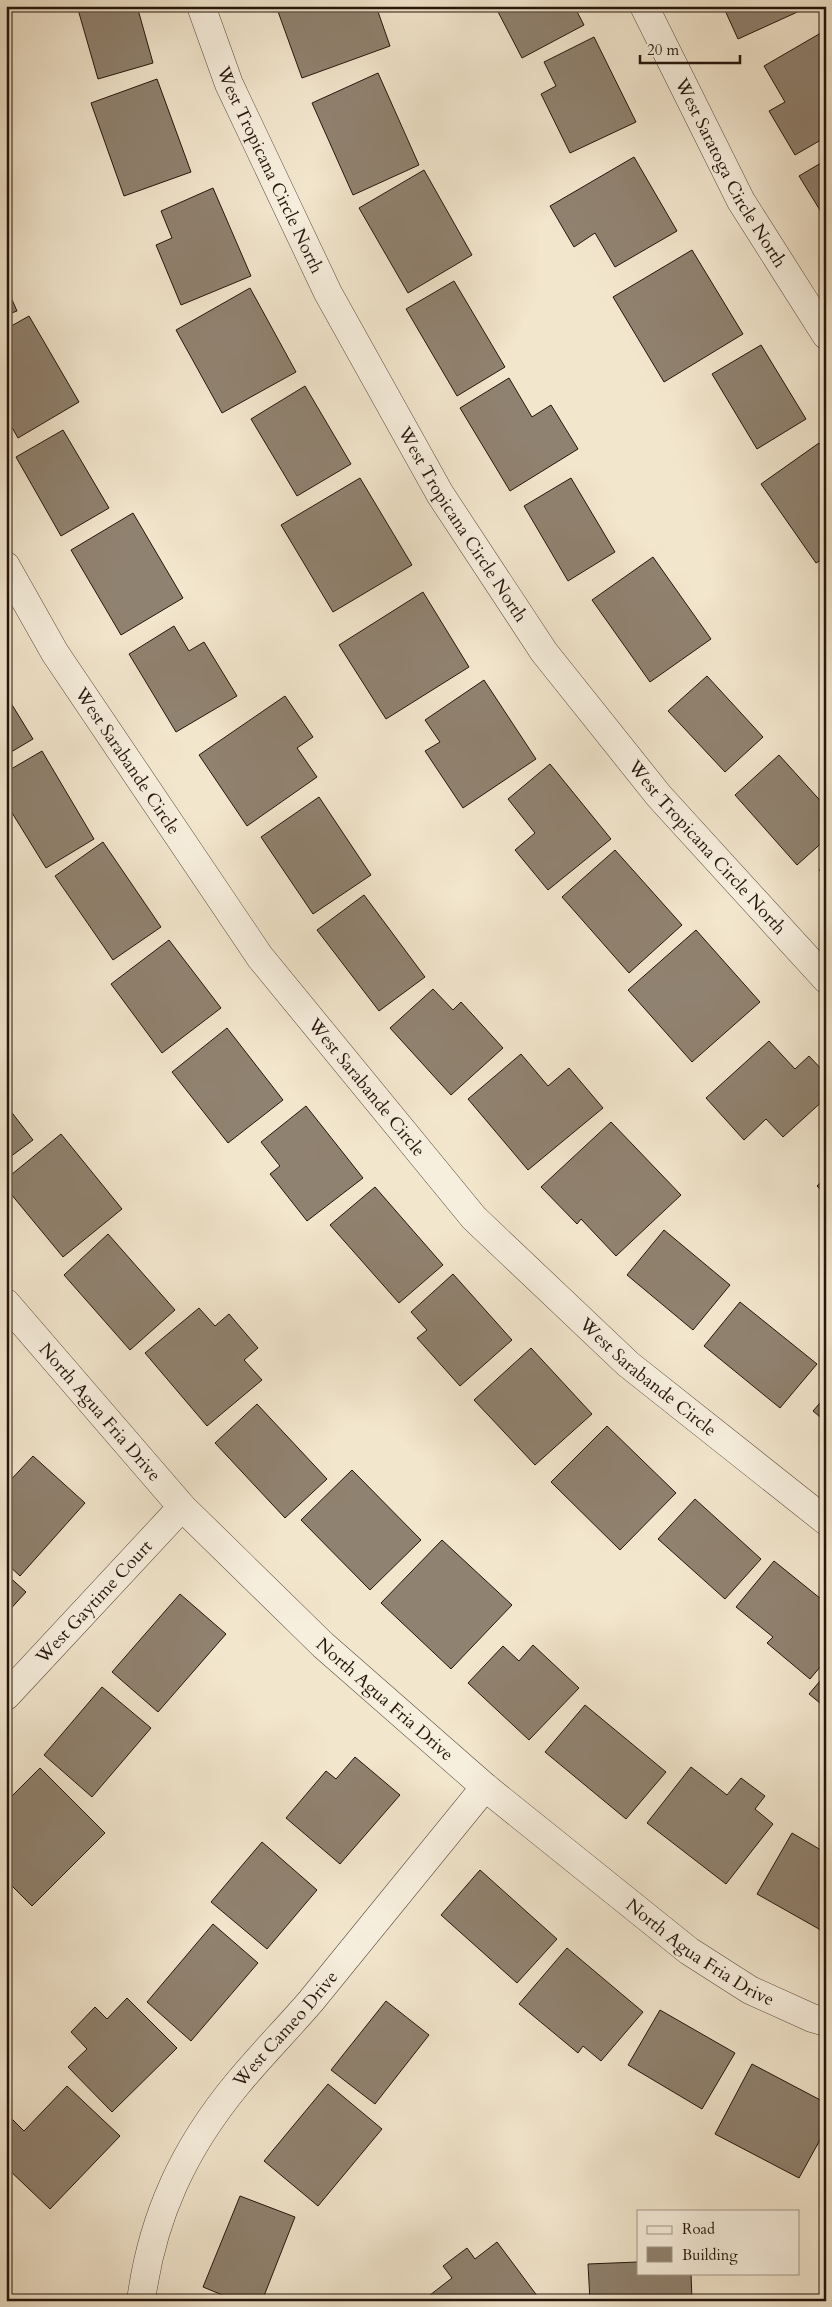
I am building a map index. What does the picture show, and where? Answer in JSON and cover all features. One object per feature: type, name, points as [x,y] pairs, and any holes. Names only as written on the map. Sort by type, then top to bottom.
[{"type":"street","name":"West Tropicana Circle North","points":[[202,6],[229,84],[328,293],[440,494],[544,652],[659,796],[826,980]]},
{"type":"street","name":"West Saratoga Circle North","points":[[644,6],[741,201],[826,335]]},
{"type":"street","name":"West Sarabande Circle","points":[[6,566],[55,653],[260,957],[474,1218],[628,1364],[826,1521]]},
{"type":"street","name":"North Agua Fria Drive","points":[[6,1303],[182,1508],[323,1645],[486,1787],[689,1951],[750,1990],[812,2018],[826,2022]]},
{"type":"street","name":"West Gaytime Court","points":[[6,1696],[182,1508]]},
{"type":"street","name":"West Cameo Drive","points":[[141,2301],[146,2263],[165,2202],[190,2150],[238,2083],[290,2026],[486,1787]]},
{"type":"building","points":[[77,6],[137,6],[153,63],[98,79]]},
{"type":"building","points":[[276,6],[376,6],[390,46],[302,78]]},
{"type":"building","points":[[495,6],[574,6],[584,25],[522,58]]},
{"type":"building","points":[[723,6],[803,6],[804,9],[738,39]]},
{"type":"building","points":[[826,30],[826,137],[795,155],[769,111],[785,102],[764,66]]},
{"type":"building","points":[[594,37],[636,122],[570,153],[541,94],[556,86],[544,62]]},
{"type":"building","points":[[378,73],[419,165],[353,195],[312,103]]},
{"type":"building","points":[[157,79],[191,172],[124,196],[91,103]]},
{"type":"building","points":[[634,157],[677,231],[615,267],[595,233],[574,247],[550,206]]},
{"type":"building","points":[[826,160],[826,220],[799,176]]},
{"type":"building","points":[[424,170],[472,255],[408,293],[359,208]]},
{"type":"building","points":[[213,188],[251,276],[181,305],[156,245],[172,238],[161,211]]},
{"type":"building","points":[[692,250],[743,334],[664,382],[613,297]]},
{"type":"building","points":[[454,281],[505,367],[457,396],[406,309]]},
{"type":"building","points":[[6,286],[17,311],[6,315]]},
{"type":"building","points":[[250,288],[296,372],[222,413],[176,330]]},
{"type":"building","points":[[29,316],[79,402],[18,438],[6,417],[6,329]]},
{"type":"building","points":[[761,345],[806,419],[757,449],[712,374]]},
{"type":"building","points":[[509,378],[532,417],[551,405],[578,449],[510,491],[460,408]]},
{"type":"building","points":[[305,386],[351,464],[297,496],[251,419]]},
{"type":"building","points":[[63,430],[109,508],[61,536],[16,457]]},
{"type":"building","points":[[819,443],[826,453],[826,557],[816,563],[761,484]]},
{"type":"building","points":[[360,478],[412,565],[333,612],[281,525]]},
{"type":"building","points":[[571,478],[615,552],[568,581],[524,506]]},
{"type":"building","points":[[133,513],[183,598],[121,635],[71,550]]},
{"type":"building","points":[[653,557],[711,639],[650,682],[592,600]]},
{"type":"building","points":[[423,592],[469,667],[386,719],[339,645]]},
{"type":"building","points":[[174,626],[189,651],[204,642],[237,696],[176,732],[129,654]]},
{"type":"building","points":[[707,676],[763,737],[725,772],[668,711]]},
{"type":"building","points":[[484,680],[536,759],[463,808],[425,751],[440,742],[425,720]]},
{"type":"building","points":[[6,695],[33,739],[6,755]]},
{"type":"building","points":[[285,696],[313,737],[297,748],[317,777],[247,826],[199,755]]},
{"type":"building","points":[[42,751],[94,839],[46,868],[6,803],[6,772]]},
{"type":"building","points":[[779,755],[826,807],[826,839],[797,865],[735,795]]},
{"type":"building","points":[[550,764],[611,839],[548,890],[515,850],[535,833],[508,799]]},
{"type":"building","points":[[319,797],[371,875],[313,914],[261,837]]},
{"type":"building","points":[[103,842],[161,927],[113,960],[55,876]]},
{"type":"building","points":[[615,850],[682,925],[629,973],[562,897]]},
{"type":"building","points":[[826,864],[826,877],[819,870]]},
{"type":"building","points":[[364,895],[425,977],[379,1011],[317,930]]},
{"type":"building","points":[[696,930],[760,1002],[692,1062],[628,990]]},
{"type":"building","points":[[169,940],[221,1008],[162,1053],[111,984]]},
{"type":"building","points":[[433,989],[453,1010],[461,1002],[503,1048],[451,1095],[390,1028]]},
{"type":"building","points":[[227,1028],[283,1100],[228,1143],[172,1072]]},
{"type":"building","points":[[769,1041],[795,1069],[809,1056],[826,1074],[826,1098],[783,1137],[766,1119],[744,1140],[706,1098]]},
{"type":"building","points":[[521,1054],[548,1086],[569,1068],[603,1108],[528,1170],[468,1099]]},
{"type":"building","points":[[6,1105],[33,1140],[6,1160]]},
{"type":"building","points":[[306,1106],[363,1178],[307,1221],[270,1174],[280,1166],[261,1142]]},
{"type":"building","points":[[611,1122],[681,1195],[616,1256],[581,1219],[577,1224],[541,1187]]},
{"type":"building","points":[[61,1134],[122,1209],[63,1257],[6,1188],[6,1179]]},
{"type":"building","points":[[826,1177],[826,1195],[817,1186]]},
{"type":"building","points":[[375,1187],[443,1265],[399,1303],[330,1225]]},
{"type":"building","points":[[664,1230],[730,1285],[693,1330],[627,1275]]},
{"type":"building","points":[[108,1234],[175,1310],[130,1350],[64,1275]]},
{"type":"building","points":[[453,1274],[512,1340],[460,1386],[417,1338],[427,1330],[411,1312]]},
{"type":"building","points":[[740,1302],[817,1364],[780,1408],[704,1346]]},
{"type":"building","points":[[199,1308],[215,1326],[229,1314],[258,1348],[244,1360],[262,1380],[207,1426],[145,1353]]},
{"type":"building","points":[[531,1348],[592,1414],[535,1465],[474,1400]]},
{"type":"building","points":[[826,1396],[826,1422],[813,1411]]},
{"type":"building","points":[[257,1404],[327,1479],[285,1518],[215,1443]]},
{"type":"building","points":[[607,1426],[676,1493],[620,1550],[551,1482]]},
{"type":"building","points":[[33,1456],[85,1503],[20,1576],[6,1563],[6,1485]]},
{"type":"building","points":[[352,1470],[421,1540],[370,1590],[301,1520]]},
{"type":"building","points":[[695,1499],[761,1559],[725,1599],[658,1539]]},
{"type":"building","points":[[442,1540],[512,1605],[451,1669],[381,1603]]},
{"type":"building","points":[[774,1561],[826,1603],[826,1660],[810,1679],[767,1643],[773,1637],[736,1607]]},
{"type":"building","points":[[6,1574],[26,1592],[6,1614]]},
{"type":"building","points":[[180,1594],[226,1634],[158,1712],[112,1672]]},
{"type":"building","points":[[533,1645],[579,1688],[529,1740],[468,1683],[503,1646],[519,1661]]},
{"type":"building","points":[[826,1674],[826,1708],[809,1694]]},
{"type":"building","points":[[102,1687],[151,1728],[92,1797],[44,1755]]},
{"type":"building","points":[[585,1705],[666,1772],[626,1819],[545,1752]]},
{"type":"building","points":[[355,1757],[400,1795],[340,1864],[286,1818],[326,1771],[336,1779]]},
{"type":"building","points":[[691,1767],[727,1795],[741,1778],[765,1796],[755,1809],[773,1824],[726,1884],[647,1823]]},
{"type":"building","points":[[40,1768],[105,1833],[32,1906],[6,1880],[6,1802]]},
{"type":"building","points":[[792,1833],[826,1853],[826,1933],[757,1894]]},
{"type":"building","points":[[262,1842],[317,1890],[267,1949],[211,1902]]},
{"type":"building","points":[[480,1870],[557,1939],[517,1983],[441,1915]]},
{"type":"building","points":[[213,1924],[258,1963],[191,2041],[147,2002]]},
{"type":"building","points":[[567,1948],[643,2012],[601,2061],[583,2046],[578,2053],[519,2004]]},
{"type":"building","points":[[127,1998],[177,2048],[112,2112],[68,2067],[87,2049],[71,2032],[95,2007],[107,2019]]},
{"type":"building","points":[[386,2001],[429,2035],[375,2104],[331,2070]]},
{"type":"building","points":[[660,2010],[735,2053],[702,2109],[628,2065]]},
{"type":"building","points":[[752,2064],[826,2103],[826,2129],[799,2178],[715,2134]]},
{"type":"building","points":[[328,2084],[382,2129],[318,2206],[264,2161]]},
{"type":"building","points":[[67,2086],[120,2136],[50,2209],[6,2167],[6,2125],[12,2119],[24,2131]]},
{"type":"building","points":[[240,2196],[295,2217],[262,2301],[237,2301],[203,2287]]},
{"type":"building","points":[[497,2242],[541,2301],[434,2301],[430,2295],[452,2278],[443,2266],[467,2248],[475,2259]]},
{"type":"building","points":[[637,2262],[637,2274],[691,2274],[692,2301],[590,2301],[588,2264]]},
{"type":"building","points":[[809,2299],[809,2301],[739,2301]]}]
